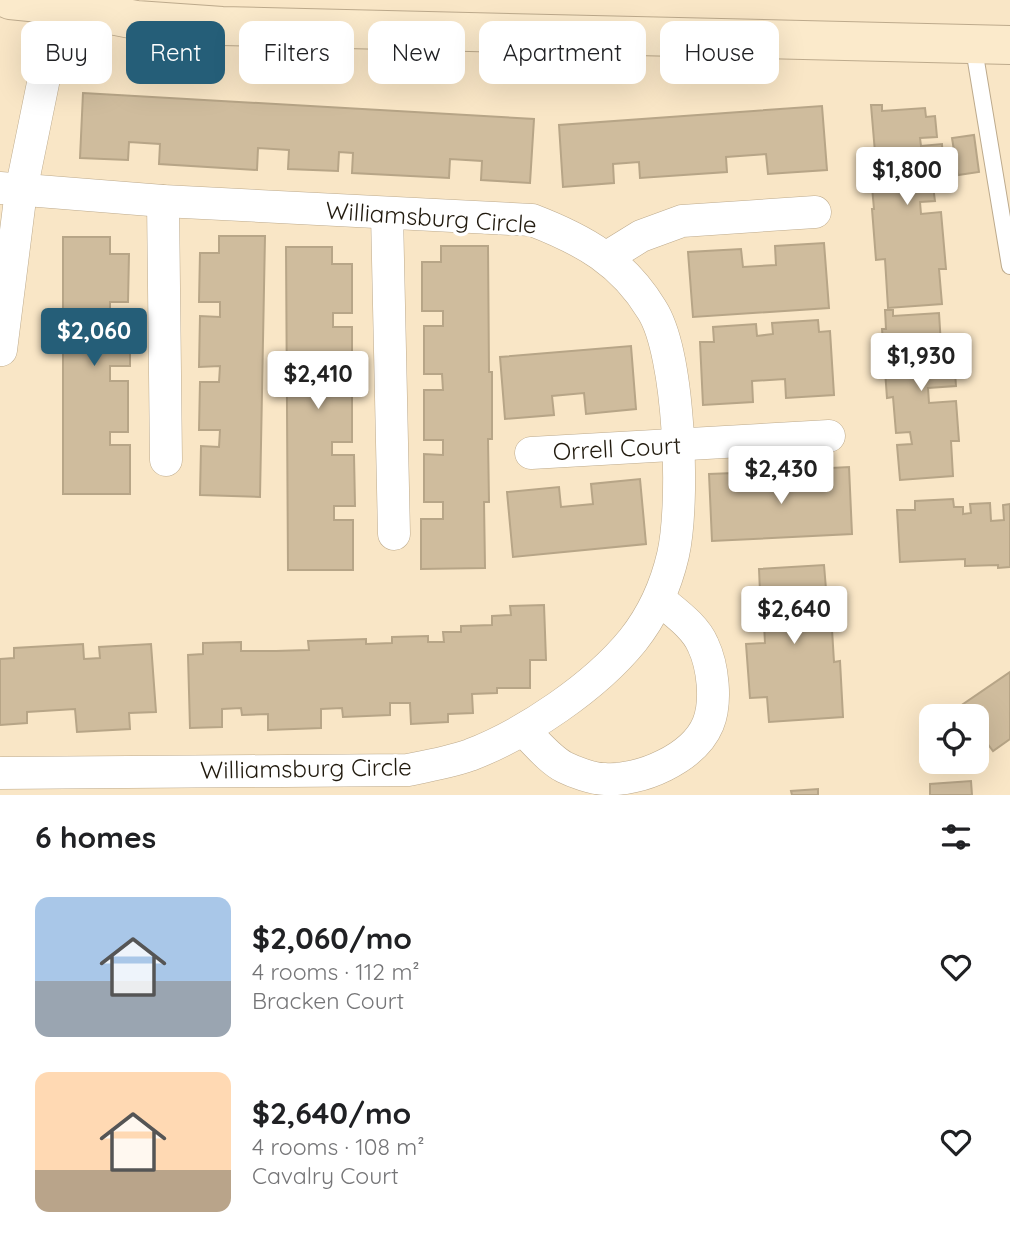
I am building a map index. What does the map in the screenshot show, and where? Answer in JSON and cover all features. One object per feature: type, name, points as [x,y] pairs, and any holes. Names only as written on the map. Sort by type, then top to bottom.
[{"type":"main road","points":[[10,0],[60,3],[136,20],[222,26],[1010,45]]},
{"type":"street","points":[[0,352],[10,189],[60,3]]},
{"type":"street","name":"Williamsburg Circle","points":[[0,772],[408,771],[468,756],[524,731],[603,671],[633,640],[659,599],[673,555],[679,507],[678,446],[669,358],[654,313],[635,285],[607,257],[571,235],[533,220],[163,201],[10,189]]},
{"type":"street","points":[[163,201],[166,460]]},
{"type":"street","points":[[607,257],[642,236],[681,221],[815,212]]},
{"type":"street","points":[[387,214],[394,534]]},
{"type":"street","name":"Orrell Court","points":[[531,453],[830,436]]},
{"type":"street","points":[[524,731],[562,766],[604,779],[643,775],[670,764],[693,744],[708,724],[712,699],[709,662],[702,643],[683,619],[659,599]]},
{"type":"lane","points":[[973,43],[1007,232],[1010,266]]},
{"type":"building","points":[[83,93],[534,119],[530,183],[481,180],[482,161],[450,159],[449,178],[352,173],[353,153],[339,152],[338,171],[288,169],[289,150],[258,148],[257,170],[159,164],[160,144],[129,142],[128,160],[80,158]]},
{"type":"building","points":[[871,105],[882,105],[882,111],[925,108],[926,117],[935,116],[937,137],[920,138],[921,146],[942,144],[943,163],[930,164],[935,201],[920,202],[921,214],[941,212],[946,269],[939,269],[942,304],[888,308],[885,259],[876,260],[871,176],[877,176]]},
{"type":"building","points":[[822,106],[827,170],[768,174],[766,154],[726,157],[727,172],[640,178],[639,162],[613,164],[614,183],[563,187],[559,125]]},
{"type":"building","points":[[974,135],[979,172],[958,175],[952,138]]},
{"type":"building","points":[[219,236],[265,236],[260,497],[200,495],[201,446],[219,447],[220,430],[199,430],[200,382],[219,382],[220,366],[199,367],[200,316],[220,317],[220,302],[199,302],[200,253],[219,253]]},
{"type":"building","points":[[63,237],[110,237],[110,254],[129,254],[128,302],[110,302],[110,317],[130,317],[130,366],[110,366],[110,381],[128,381],[128,432],[110,432],[110,445],[130,445],[130,494],[63,494]]},
{"type":"building","points":[[824,243],[829,308],[693,317],[688,252],[741,249],[743,267],[776,265],[775,246]]},
{"type":"building","points":[[441,246],[488,246],[492,439],[488,439],[489,502],[484,502],[485,568],[421,569],[421,519],[443,519],[443,502],[424,502],[424,454],[443,455],[443,440],[424,440],[424,390],[443,390],[442,374],[424,374],[424,326],[443,326],[443,311],[422,311],[422,262],[441,262]]},
{"type":"building","points":[[286,247],[332,247],[332,264],[352,264],[352,313],[333,313],[333,327],[352,327],[352,377],[333,377],[333,391],[352,391],[352,442],[332,442],[332,455],[354,455],[355,506],[334,506],[334,520],[353,520],[353,570],[288,570]]},
{"type":"building","points":[[885,310],[893,310],[893,316],[939,313],[941,345],[953,344],[956,386],[928,388],[929,403],[956,401],[959,441],[951,441],[953,476],[900,480],[897,445],[912,444],[910,432],[896,433],[893,397],[887,398],[882,329],[886,329]]},
{"type":"building","points":[[818,320],[819,332],[830,331],[834,395],[786,398],[785,379],[752,381],[753,402],[703,405],[700,342],[714,342],[713,327],[756,324],[757,336],[773,334],[772,323]]},
{"type":"building","points":[[631,346],[636,409],[586,414],[584,393],[552,396],[554,415],[505,419],[500,357]]},
{"type":"building","points":[[849,467],[852,534],[712,541],[709,474],[760,472],[760,490],[793,489],[792,470]]},
{"type":"building","points":[[640,479],[646,544],[513,557],[507,492],[559,487],[561,507],[593,504],[591,484]]},
{"type":"building","points":[[953,499],[954,507],[963,507],[963,514],[971,513],[970,504],[990,503],[991,521],[1004,520],[1003,505],[1010,504],[1010,567],[965,566],[965,559],[900,562],[897,510],[915,510],[915,501]]},
{"type":"building","points":[[824,565],[834,662],[840,661],[843,717],[769,722],[767,697],[750,698],[746,644],[765,643],[764,624],[745,625],[743,594],[760,592],[759,569]]},
{"type":"building","points":[[544,605],[546,660],[530,660],[530,688],[497,688],[497,693],[472,694],[473,713],[448,714],[448,722],[411,724],[410,703],[390,703],[390,715],[343,717],[342,708],[321,709],[321,728],[268,730],[268,714],[242,715],[241,708],[222,709],[222,727],[190,728],[188,655],[203,654],[203,643],[241,642],[241,651],[276,651],[309,650],[308,641],[366,639],[366,644],[392,643],[392,637],[428,636],[428,642],[444,642],[443,632],[461,632],[461,626],[492,625],[492,616],[511,615],[510,606]]},
{"type":"building","points":[[83,644],[84,659],[100,658],[99,647],[151,644],[156,712],[129,713],[130,729],[77,732],[75,709],[27,712],[27,723],[0,725],[0,659],[14,658],[14,648]]},
{"type":"building","points":[[1010,672],[1010,739],[993,751],[989,746],[989,704],[963,704]]},
{"type":"building","points":[[971,781],[972,795],[930,795],[930,784]]},
{"type":"building","points":[[818,789],[818,795],[792,795],[791,791]]}]
